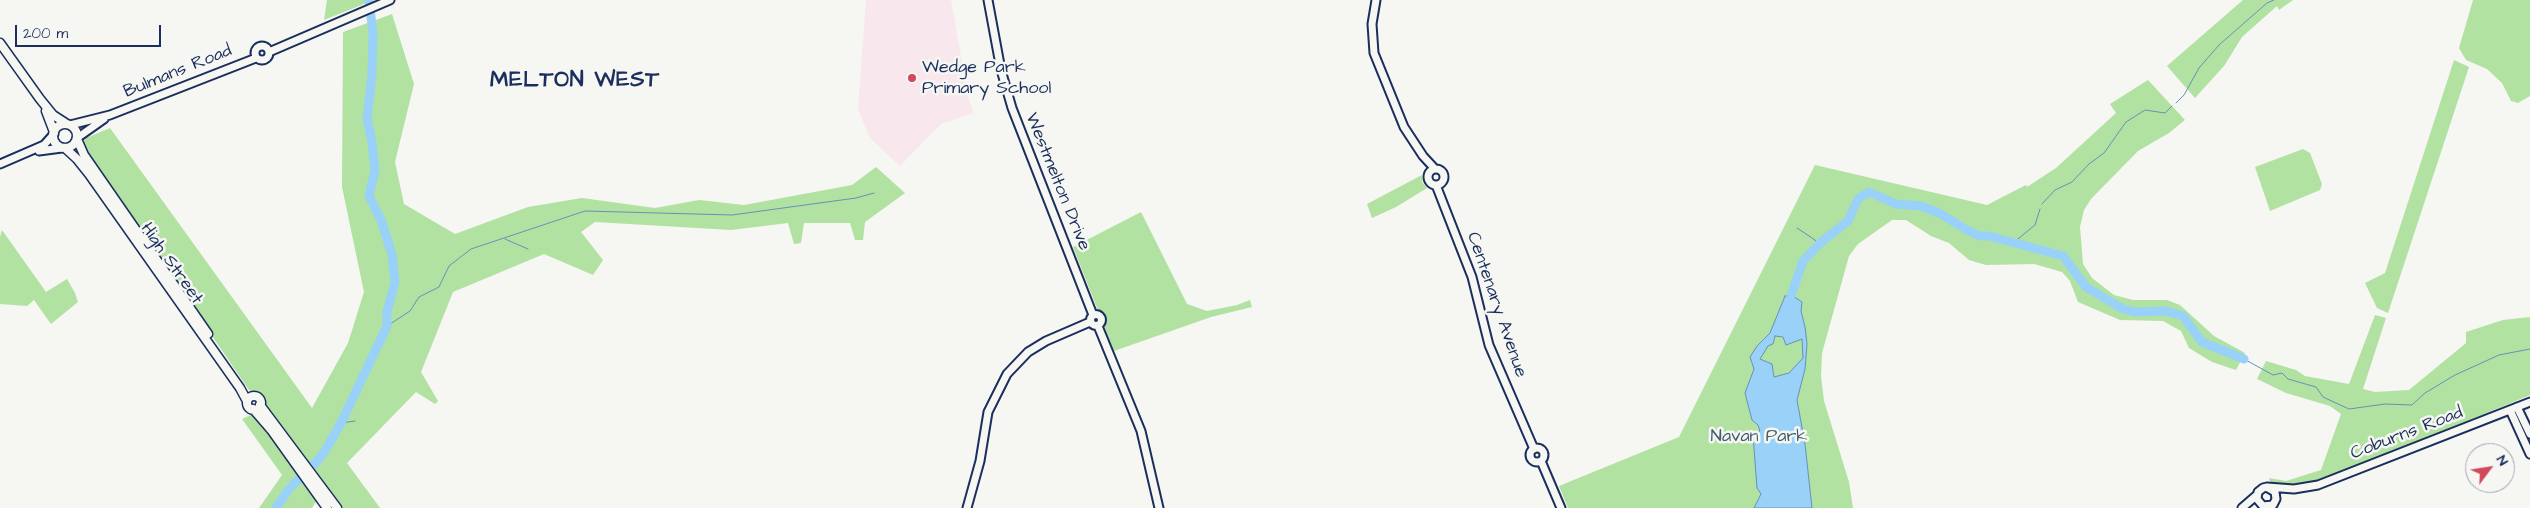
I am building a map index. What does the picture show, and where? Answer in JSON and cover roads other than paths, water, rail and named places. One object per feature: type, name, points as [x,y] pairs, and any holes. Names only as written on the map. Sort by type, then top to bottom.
[{"type":"main road","points":[[0,43],[53,114],[76,132],[77,139],[72,146],[64,148],[56,144],[54,133],[40,98]]},
{"type":"main road","points":[[54,133],[60,126],[68,125]]},
{"type":"main road","name":"High Street","points":[[77,139],[84,155],[247,391],[250,399]]},
{"type":"main road","name":"High Street","points":[[64,148],[78,159],[250,399]]},
{"type":"main road","points":[[259,398],[256,407],[249,407],[250,399],[259,398]]},
{"type":"main road","points":[[256,407],[327,508]]},
{"type":"main road","points":[[256,407],[337,508]]},
{"type":"street","points":[[269,52],[264,46],[258,47],[254,53],[256,58],[265,60],[269,52],[390,0]]},
{"type":"street","name":"Westmelton Drive","points":[[988,0],[1000,70],[1012,108],[1093,315],[1094,324]]},
{"type":"street","points":[[1376,0],[1372,24],[1374,52],[1404,127],[1432,170]]},
{"type":"street","name":"Bulmans Road","points":[[68,125],[110,115],[256,58]]},
{"type":"street","name":"Bulmans Road","points":[[77,139],[110,115]]},
{"type":"street","points":[[0,164],[44,145],[54,133]]},
{"type":"street","points":[[28,153],[64,148]]},
{"type":"street","points":[[1439,169],[1444,174],[1439,184],[1428,180],[1432,170],[1439,169]]},
{"type":"street","name":"Centenary Avenue","points":[[1439,184],[1442,198],[1472,277],[1490,345],[1534,449],[1531,452],[1531,459],[1536,462],[1541,461],[1561,508]]},
{"type":"street","points":[[967,508],[980,461],[988,412],[1007,374],[1028,352],[1046,340],[1094,324],[1141,431],[1159,508]]},
{"type":"street","name":"Coburns Road","points":[[2268,488],[2294,489],[2318,485],[2530,402]]},
{"type":"street","points":[[2514,408],[2530,434]]},
{"type":"street","points":[[2514,408],[2530,454]]},
{"type":"street","points":[[2242,508],[2260,490],[2268,488],[2276,495],[2275,502],[2264,507],[2260,505],[2257,495]]},
{"type":"street","name":"Coburns Road","points":[[2275,502],[2281,495],[2294,489]]},
{"type":"water","points":[[1785,296],[1793,296],[1802,302],[1801,311],[1807,344],[1805,369],[1797,400],[1805,444],[1812,508],[1754,508],[1761,494],[1757,488],[1753,435],[1760,431],[1758,425],[1752,420],[1745,393],[1754,369],[1750,357],[1757,346],[1770,333]],"holes":[[[1775,336],[1783,337],[1786,345],[1802,339],[1803,358],[1789,373],[1774,377],[1772,364],[1760,359],[1768,346],[1773,344]]]},
{"type":"waterway","points":[[311,468],[323,454],[341,423],[387,326],[387,312],[395,282],[392,254],[381,220],[369,196],[375,170],[367,118],[372,75],[373,33],[369,0]]},
{"type":"waterway","points":[[2176,103],[2184,95],[2199,68],[2219,45],[2267,3],[2274,0]]},
{"type":"waterway","points":[[2042,204],[2055,190],[2072,182],[2089,164],[2104,153],[2126,122],[2145,110],[2165,113],[2172,106]]},
{"type":"waterway","points":[[1791,296],[1803,261],[1820,243],[1848,221],[1858,199],[1869,192],[1896,204],[1921,206],[1939,213],[1980,236],[1989,236],[2063,256],[2086,287],[2123,309],[2135,312],[2166,311],[2183,316],[2202,342],[2244,359]]},
{"type":"waterway","points":[[387,326],[410,311],[419,297],[439,287],[449,266],[471,249],[585,211],[732,215],[856,198],[874,193]]},
{"type":"waterway","points":[[2013,243],[2035,225],[2040,209]]},
{"type":"waterway","points":[[1797,228],[1818,244]]},
{"type":"waterway","points":[[505,239],[528,249]]},
{"type":"waterway","points":[[2244,359],[2273,375],[2282,373],[2288,379],[2316,387],[2323,397],[2349,409],[2385,404],[2412,405],[2425,393],[2455,375],[2499,355],[2530,349]]},
{"type":"waterway","points":[[341,423],[355,421]]},
{"type":"waterway","points":[[293,485],[301,477]]},
{"type":"waterway","points":[[276,508],[289,489]]},
{"type":"place","name":"Wedge Park Primary School","points":[[912,78]]},
{"type":"district","name":"MELTON WEST","points":[[575,81]]},
{"type":"park label","name":"Navan Park","points":[[1759,437]]}]
